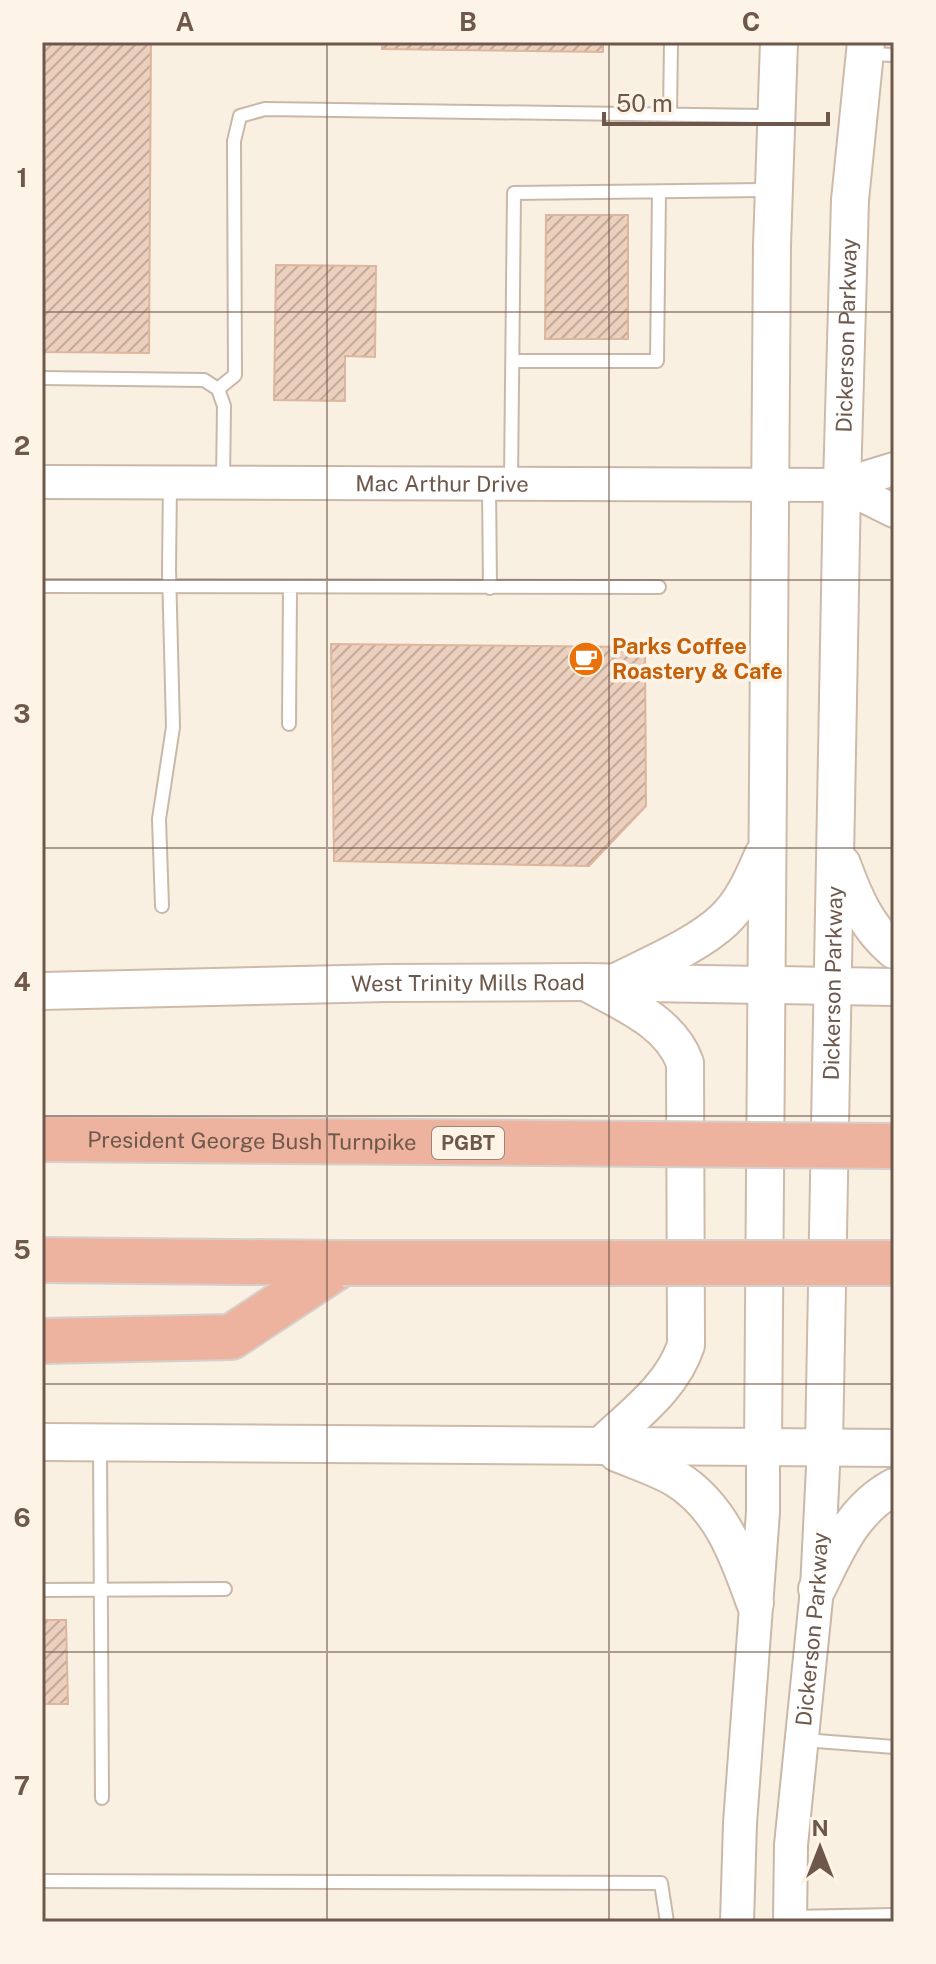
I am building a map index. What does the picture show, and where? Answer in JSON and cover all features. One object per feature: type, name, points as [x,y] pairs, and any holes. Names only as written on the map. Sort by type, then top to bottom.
[{"type":"highway","name":"President George Bush Turnpike","points":[[42,1139],[894,1146]]},
{"type":"highway","points":[[42,1260],[894,1263]]},
{"type":"highway","points":[[42,1341],[231,1337],[343,1263]]},
{"type":"main road","points":[[763,1447],[770,485],[779,42]]},
{"type":"main road","name":"Dickerson Parkway","points":[[824,1447],[850,200],[875,50]]},
{"type":"main road","points":[[600,982],[679,950],[724,919],[749,888],[766,846]]},
{"type":"main road","points":[[837,849],[853,895],[877,936],[894,950]]},
{"type":"main road","points":[[600,982],[666,1031],[679,1046],[685,1063],[686,1345],[680,1365],[670,1380],[601,1446]]},
{"type":"main road","name":"West Trinity Mills Road","points":[[42,991],[388,983],[600,982],[894,987]]},
{"type":"main road","points":[[42,1442],[894,1448]]},
{"type":"main road","points":[[601,1446],[676,1479],[717,1516],[736,1550],[755,1603]]},
{"type":"main road","points":[[817,1589],[850,1524],[894,1487]]},
{"type":"street","name":"Mac Arthur Drive","points":[[42,482],[842,485],[894,469]]},
{"type":"street","name":"Mac Arthur Drive","points":[[842,485],[894,511]]},
{"type":"street","points":[[737,1922],[740,1823],[763,1512],[763,1447]]},
{"type":"street","name":"Dickerson Parkway","points":[[790,1919],[791,1845],[817,1589],[824,1447]]},
{"type":"lane","points":[[670,115],[671,42]]},
{"type":"lane","points":[[218,389],[235,375],[234,141],[240,116],[265,109],[776,116]]},
{"type":"lane","points":[[490,588],[513,361],[514,193],[774,190]]},
{"type":"lane","points":[[513,361],[657,361],[659,192]]},
{"type":"lane","points":[[42,378],[204,380],[218,389],[224,406],[223,482]]},
{"type":"lane","points":[[162,906],[159,819],[173,727],[170,483]]},
{"type":"lane","points":[[42,586],[659,587]]},
{"type":"lane","points":[[289,724],[290,588]]},
{"type":"lane","points":[[100,1442],[102,1798]]},
{"type":"lane","points":[[42,1590],[225,1589]]},
{"type":"lane","points":[[801,1740],[894,1747]]},
{"type":"lane","points":[[42,1881],[661,1883],[667,1922]]},
{"type":"lane","points":[[790,1919],[872,1919],[894,1915]]},
{"type":"building","points":[[42,42],[151,42],[149,353],[42,352]]},
{"type":"building","points":[[382,42],[603,42],[603,52],[382,49]]},
{"type":"building","points":[[546,215],[628,215],[628,339],[545,339]]},
{"type":"building","points":[[276,265],[376,266],[375,357],[345,356],[345,401],[274,400]]},
{"type":"building","points":[[331,644],[645,647],[646,806],[589,866],[334,861]]},
{"type":"building","points":[[42,1620],[66,1620],[68,1704],[42,1704]]},
{"type":"place","name":"Parks Coffee Roastery & Cafe","points":[[586,659]]}]
